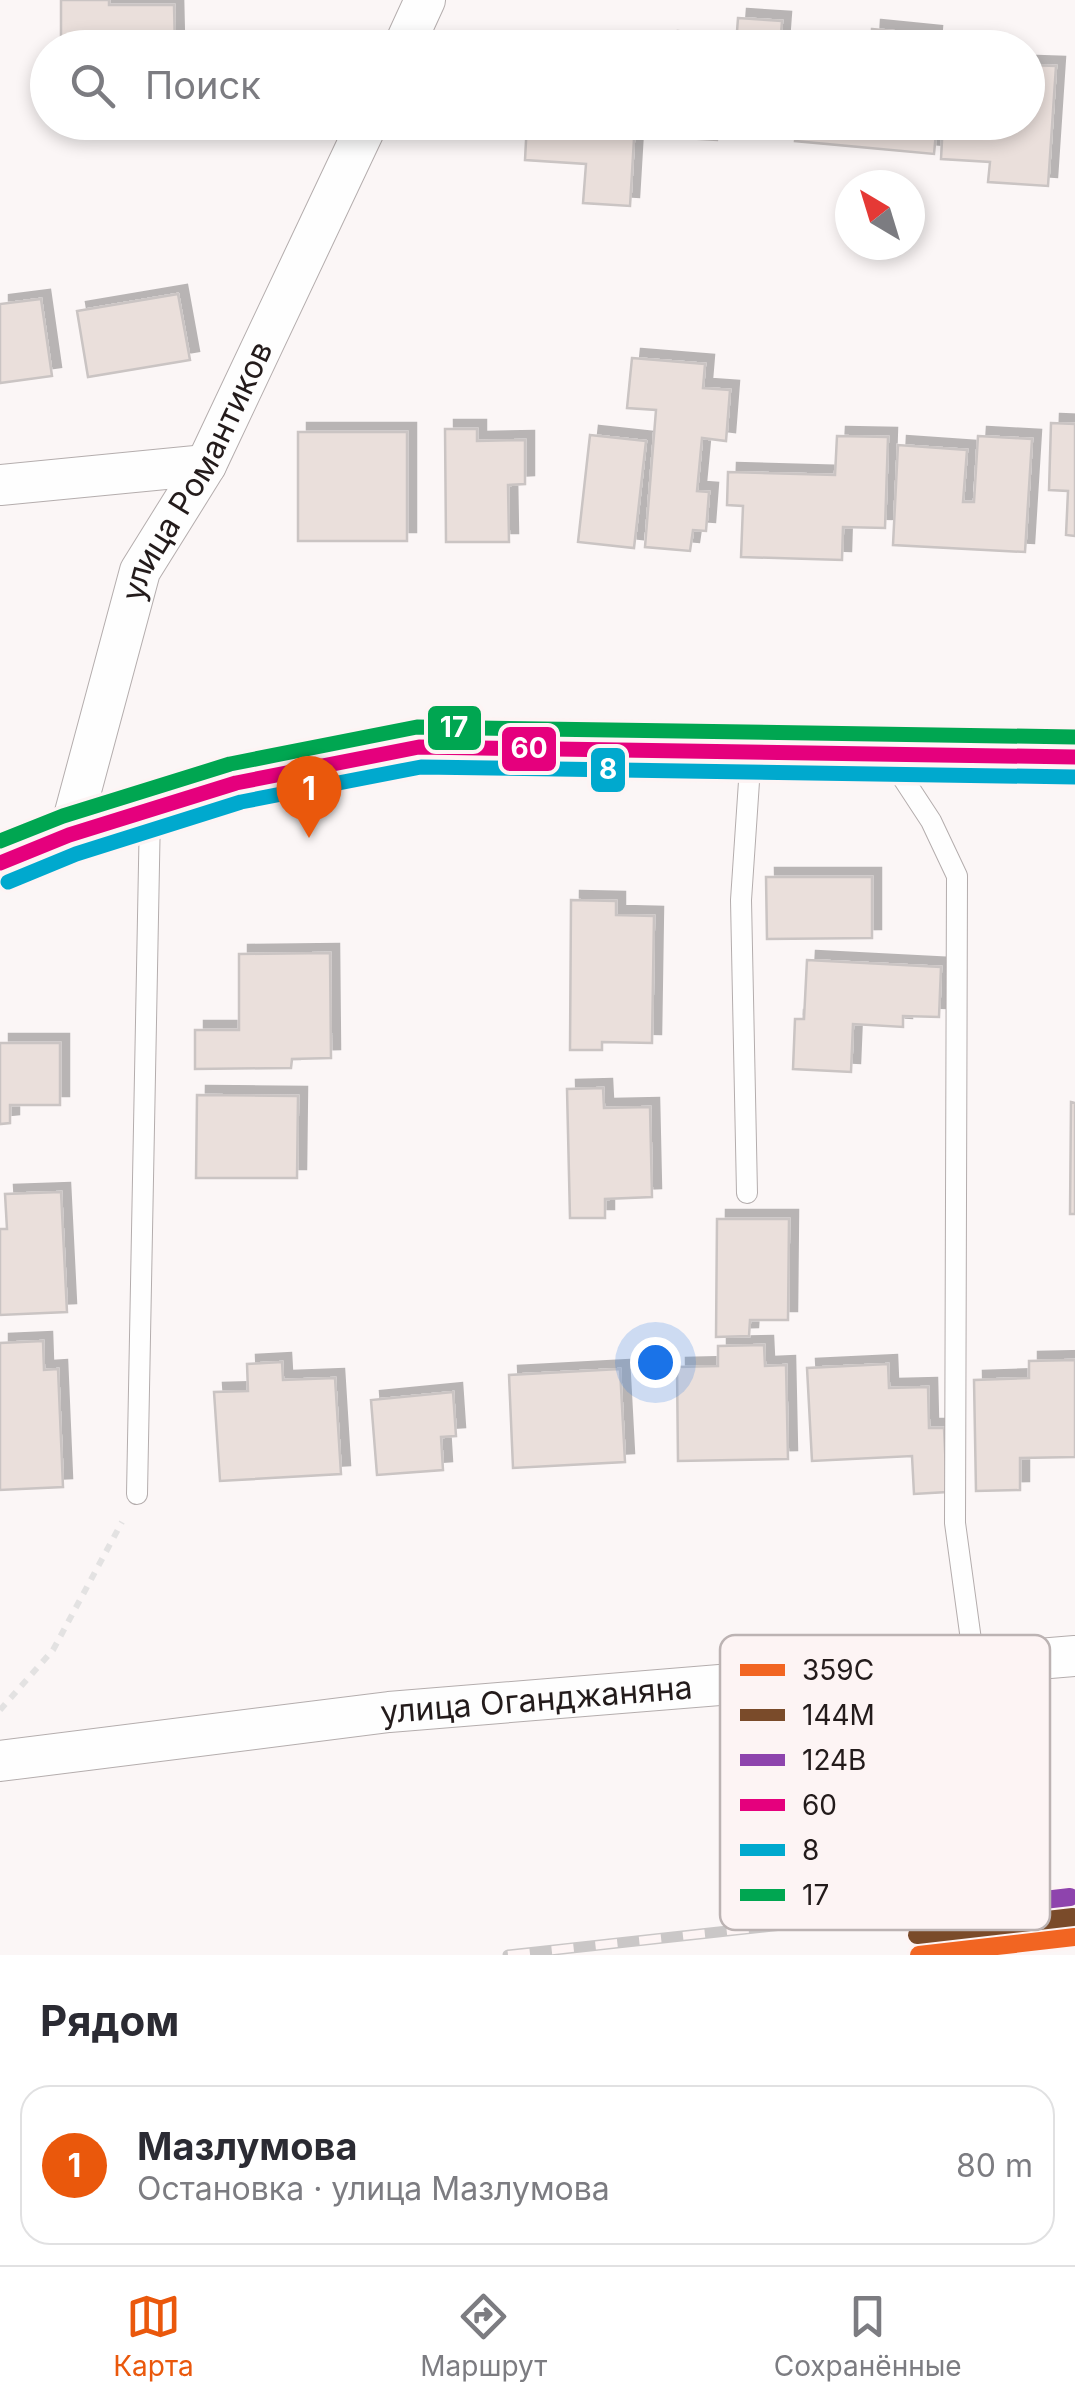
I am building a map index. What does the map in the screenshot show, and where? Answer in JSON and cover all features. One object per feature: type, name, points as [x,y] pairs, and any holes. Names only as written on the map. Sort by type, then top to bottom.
[{"type":"street","points":[[411,30],[425,0]]},
{"type":"street","name":"улица Романтиков","points":[[69,835],[140,571],[206,465],[359,140]]},
{"type":"street","points":[[0,486],[206,465]]},
{"type":"street","points":[[0,863],[69,835],[236,783],[419,747],[1075,757]]},
{"type":"street","name":"улица Оганджаняна","points":[[1050,1657],[1075,1656]]},
{"type":"street","name":"улица Оганджаняна","points":[[0,1761],[389,1712],[720,1684]]},
{"type":"lane","points":[[747,1193],[742,900],[751,752]]},
{"type":"lane","points":[[887,754],[931,820],[957,876],[955,1523],[970,1635]]},
{"type":"lane","points":[[137,1494],[150,810]]},
{"type":"path","points":[[0,1710],[53,1650],[137,1494]]},
{"type":"building","points":[[61,0],[174,5],[175,30],[61,30]]},
{"type":"building","points":[[738,18],[782,21],[781,30],[737,30]]},
{"type":"building","points":[[1045,66],[1056,66],[1048,186],[988,182],[990,162],[941,159],[942,140],[1045,140]]},
{"type":"building","points":[[526,140],[634,140],[630,206],[583,203],[586,164],[525,160]]},
{"type":"building","points":[[795,140],[935,140],[934,154]]},
{"type":"building","points":[[178,294],[190,360],[88,377],[77,311]]},
{"type":"building","points":[[41,299],[52,376],[0,383],[0,304]]},
{"type":"building","points":[[632,358],[705,364],[703,388],[730,390],[726,441],[702,438],[697,491],[709,492],[706,531],[693,530],[690,551],[645,547],[656,410],[627,408]]},
{"type":"building","points":[[1051,423],[1075,424],[1075,536],[1066,535],[1068,491],[1049,490]]},
{"type":"building","points":[[445,429],[477,429],[477,441],[525,440],[525,484],[508,485],[509,542],[446,542]]},
{"type":"building","points":[[298,432],[407,432],[407,541],[298,541]]},
{"type":"building","points":[[590,435],[646,441],[634,548],[578,542]]},
{"type":"building","points":[[837,436],[888,437],[885,528],[843,527],[842,560],[741,557],[743,506],[727,505],[728,472],[835,475]]},
{"type":"building","points":[[978,436],[1032,439],[1025,552],[893,545],[898,445],[967,450],[963,502],[974,502]]},
{"type":"building","points":[[766,877],[872,877],[872,938],[767,939]]},
{"type":"building","points":[[571,900],[616,901],[616,915],[654,916],[652,1043],[602,1042],[602,1050],[570,1050]]},
{"type":"building","points":[[330,953],[331,1058],[292,1059],[291,1068],[195,1069],[195,1030],[239,1030],[239,954]]},
{"type":"building","points":[[807,960],[941,967],[939,1017],[903,1016],[903,1027],[853,1024],[851,1072],[793,1069],[795,1019],[804,1019]]},
{"type":"building","points":[[0,1043],[60,1043],[60,1105],[10,1105],[10,1123],[0,1124]]},
{"type":"building","points":[[603,1088],[604,1108],[650,1107],[652,1197],[605,1199],[605,1218],[570,1218],[567,1089]]},
{"type":"building","points":[[197,1095],[298,1096],[297,1178],[196,1178]]},
{"type":"building","points":[[1071,1102],[1075,1103],[1075,1214],[1070,1214]]},
{"type":"building","points":[[61,1192],[67,1312],[0,1315],[0,1229],[7,1229],[5,1194]]},
{"type":"building","points":[[717,1219],[789,1219],[788,1320],[750,1320],[749,1336],[716,1337]]},
{"type":"building","points":[[43,1341],[44,1370],[58,1369],[63,1487],[0,1490],[0,1343]]},
{"type":"building","points":[[764,1345],[765,1366],[786,1365],[788,1459],[678,1461],[677,1367],[718,1366],[718,1346]]},
{"type":"building","points":[[1075,1360],[1075,1457],[1020,1458],[1020,1490],[976,1491],[974,1380],[1029,1378],[1029,1361]]},
{"type":"building","points":[[282,1362],[283,1380],[335,1378],[341,1474],[220,1481],[214,1392],[248,1391],[247,1364]]},
{"type":"building","points":[[888,1364],[889,1388],[928,1387],[929,1428],[944,1428],[947,1492],[914,1494],[912,1456],[812,1461],[807,1368]]},
{"type":"building","points":[[620,1369],[625,1462],[513,1468],[509,1375]]},
{"type":"building","points":[[453,1392],[456,1436],[441,1437],[443,1470],[377,1475],[371,1400]]},
{"type":"railway","points":[[1050,1896],[1075,1893]]},
{"type":"railway","points":[[508,1955],[737,1930]]},
{"type":"transit line","name":"17","points":[[0,841],[63,816],[230,764],[417,727],[1075,737]]},
{"type":"transit line","name":"60","points":[[0,863],[69,835],[236,783],[419,747],[1075,757]]},
{"type":"transit line","name":"8","points":[[8,882],[76,854],[241,802],[421,767],[1075,777]]},
{"type":"transit line","name":"124В","points":[[1050,1899],[1070,1897]]},
{"type":"transit line","name":"144М","points":[[1050,1920],[1073,1917]]},
{"type":"transit line","name":"144М","points":[[917,1935],[960,1930]]},
{"type":"transit line","name":"359С","points":[[919,1955],[1075,1937]]},
{"type":"place","name":"Мазлумова","points":[[309,838]]}]
